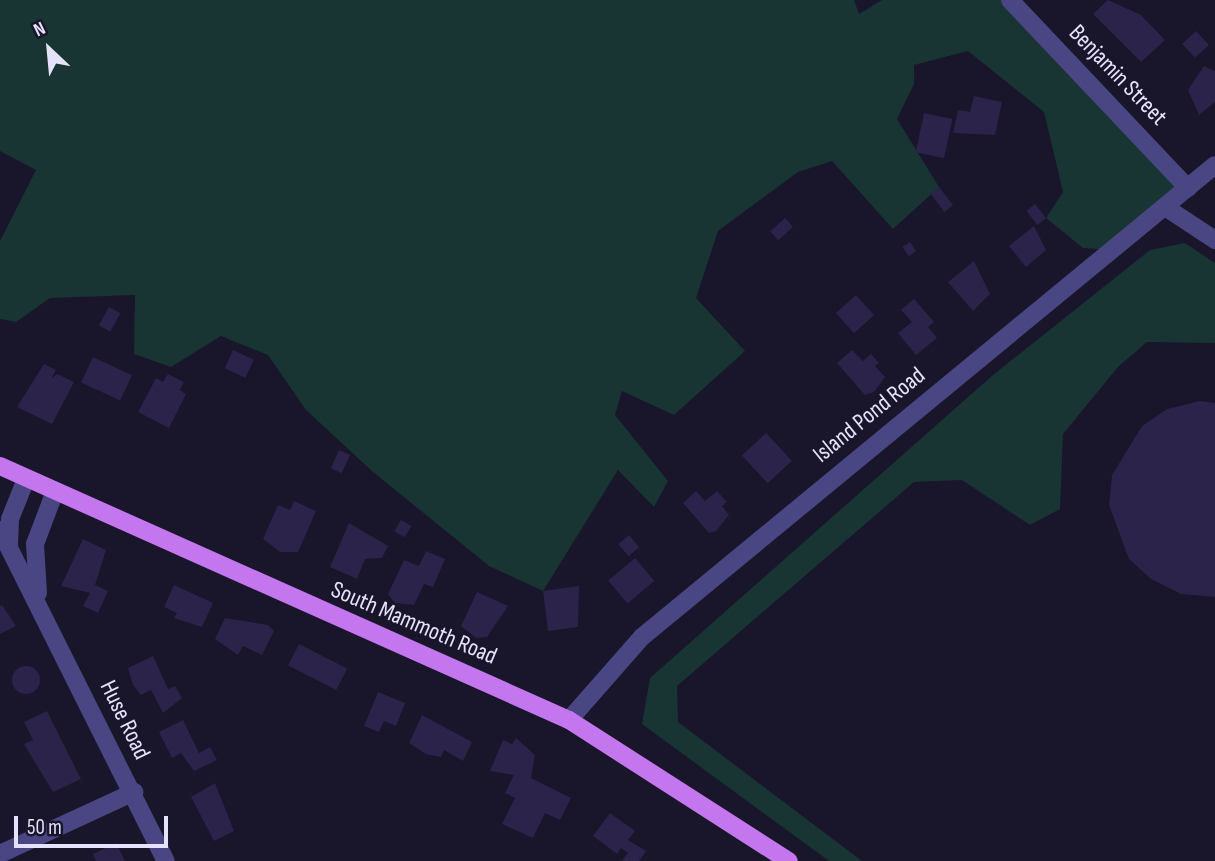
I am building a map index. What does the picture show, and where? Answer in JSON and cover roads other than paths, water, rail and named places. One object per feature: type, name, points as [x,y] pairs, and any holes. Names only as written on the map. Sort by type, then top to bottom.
[{"type":"main road","name":"South Mammoth Road","points":[[0,466],[569,720],[789,861]]},
{"type":"street","name":"Benjamin Street","points":[[1010,0],[1188,188]]},
{"type":"street","name":"Island Pond Road","points":[[569,720],[642,637],[1215,165]]},
{"type":"street","points":[[1166,207],[1215,240]]},
{"type":"street","points":[[9,548],[10,519],[26,479]]},
{"type":"street","name":"Huse Road","points":[[40,600],[35,544],[55,491]]},
{"type":"street","name":"Huse Road","points":[[0,530],[40,600],[166,861]]},
{"type":"street","points":[[0,854],[134,792]]}]
